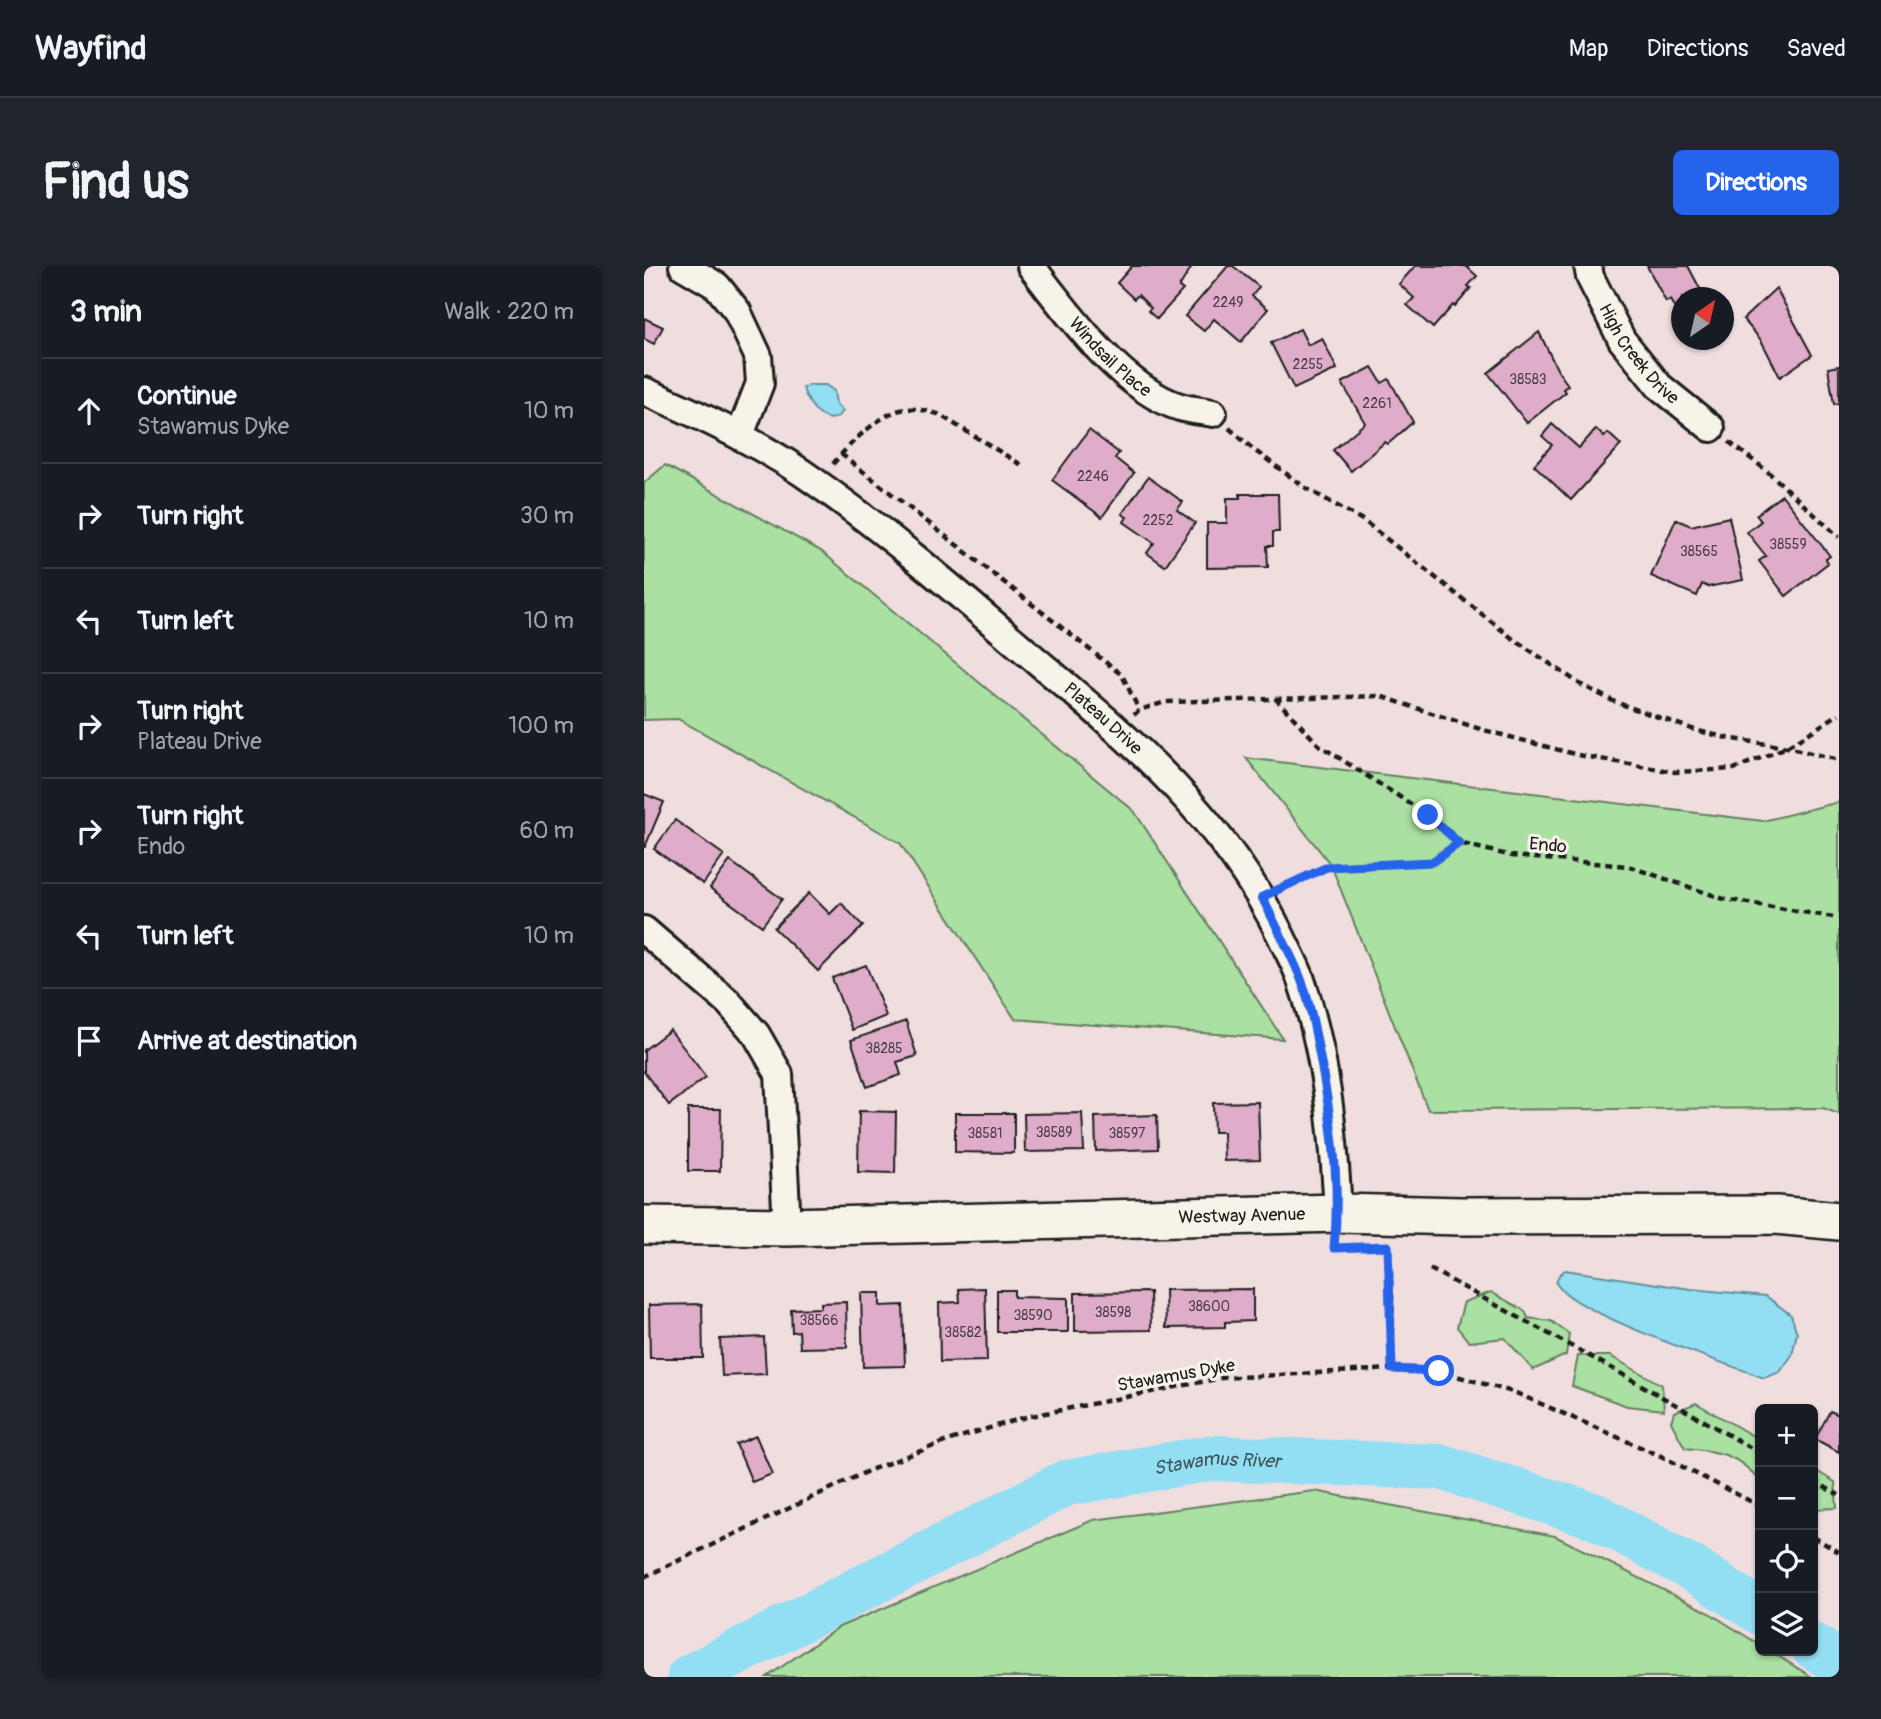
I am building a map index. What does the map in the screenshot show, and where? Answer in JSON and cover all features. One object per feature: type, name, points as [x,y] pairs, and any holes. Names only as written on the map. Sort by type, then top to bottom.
[{"type":"street","points":[[683,266],[717,285],[737,311],[758,356],[760,383],[740,435]]},
{"type":"street","name":"Windsail Place","points":[[1031,266],[1088,339],[1119,368],[1151,392],[1179,406],[1213,413]]},
{"type":"street","name":"High Creek Drive","points":[[1588,266],[1590,277],[1622,341],[1658,386],[1711,428]]},
{"type":"street","name":"Plateau Drive","points":[[644,391],[740,435],[817,484],[958,594],[1118,730],[1184,793],[1262,897],[1300,975],[1315,1032],[1327,1095],[1338,1213]]},
{"type":"street","points":[[644,930],[728,1002],[755,1034],[779,1074],[787,1227]]},
{"type":"street","name":"Westway Avenue","points":[[644,1225],[787,1227],[1338,1213],[1461,1216],[1776,1215],[1839,1221]]},
{"type":"path","points":[[817,484],[841,454],[878,421],[905,409],[922,409],[938,414],[1025,467]]},
{"type":"path","points":[[1213,413],[1254,450],[1306,488],[1364,521],[1512,638],[1580,684],[1615,702],[1695,730],[1787,747],[1839,760]]},
{"type":"path","points":[[1711,428],[1766,470],[1839,537]]},
{"type":"path","points":[[841,454],[1122,675],[1139,710]]},
{"type":"path","points":[[1118,730],[1139,710],[1166,702],[1380,696],[1480,729],[1578,755],[1675,772],[1734,769],[1787,747],[1839,714]]},
{"type":"path","points":[[1262,897],[1327,867],[1432,862],[1459,843],[1428,815],[1319,745],[1275,698]]},
{"type":"path","name":"Endo","points":[[1459,843],[1512,856],[1628,866],[1724,899],[1839,918]]},
{"type":"path","points":[[1338,1213],[1334,1248],[1361,1247]]},
{"type":"path","points":[[1375,1246],[1388,1246],[1392,1369]]},
{"type":"path","points":[[1430,1269],[1755,1449]]},
{"type":"path","name":"Stawamus Dyke","points":[[644,1577],[870,1470],[950,1440],[1026,1417],[1221,1378],[1392,1369],[1439,1371],[1516,1393],[1661,1456],[1755,1503]]},
{"type":"path","points":[[1818,1484],[1839,1495]]},
{"type":"path","points":[[1818,1540],[1839,1552]]},
{"type":"green space","points":[[665,465],[821,551],[1134,811],[1283,1039],[1015,1019],[900,843],[678,719],[644,720],[644,483]]},
{"type":"green space","points":[[1246,758],[1763,821],[1839,802],[1839,1114],[1823,1108],[1428,1110],[1331,865]]},
{"type":"green space","points":[[1491,1292],[1525,1311],[1528,1318],[1551,1321],[1569,1334],[1566,1355],[1533,1370],[1505,1338],[1469,1342],[1457,1327],[1464,1302]]},
{"type":"green space","points":[[1578,1356],[1610,1356],[1662,1385],[1664,1410],[1627,1406],[1572,1386]]},
{"type":"green space","points":[[1696,1403],[1755,1437],[1755,1475],[1735,1459],[1685,1448],[1671,1422],[1674,1412]]},
{"type":"green space","points":[[1818,1472],[1835,1482],[1837,1508],[1818,1509]]},
{"type":"green space","points":[[1314,1491],[1555,1536],[1706,1611],[1755,1642],[1755,1656],[1778,1656],[1812,1677],[767,1677],[839,1627],[1093,1520]]},
{"type":"water","points":[[809,385],[826,385],[834,391],[836,404],[843,411],[831,419],[819,414],[805,395],[803,388]]},
{"type":"water","points":[[1565,1270],[1691,1289],[1766,1296],[1791,1315],[1797,1333],[1792,1355],[1780,1372],[1764,1378],[1685,1349],[1619,1322],[1568,1295],[1556,1283]]},
{"type":"building","points":[[1132,266],[1191,268],[1179,287],[1183,290],[1157,319],[1148,311],[1151,308],[1138,295],[1134,299],[1117,283]]},
{"type":"building","points":[[1228,266],[1233,266],[1259,287],[1252,296],[1268,309],[1241,342],[1214,319],[1204,331],[1185,316]]},
{"type":"building","points":[[1415,266],[1466,266],[1477,276],[1455,307],[1453,305],[1433,328],[1407,305],[1414,298],[1399,284]]},
{"type":"building","points":[[1647,266],[1688,266],[1699,287],[1671,287],[1671,302],[1666,302]]},
{"type":"building","points":[[1776,288],[1812,355],[1780,377],[1761,340],[1743,319]]},
{"type":"building","points":[[644,318],[663,327],[654,344],[644,339]]},
{"type":"building","points":[[1300,329],[1308,345],[1322,338],[1337,369],[1294,389],[1271,343]]},
{"type":"building","points":[[1539,332],[1568,385],[1563,389],[1566,392],[1527,423],[1488,373]]},
{"type":"building","points":[[1839,366],[1839,403],[1834,404],[1828,368]]},
{"type":"building","points":[[1372,367],[1382,383],[1389,379],[1413,422],[1351,471],[1333,450],[1365,423],[1342,383]]},
{"type":"building","points":[[1552,424],[1579,448],[1596,429],[1604,437],[1608,433],[1621,445],[1571,500],[1534,465],[1552,445],[1542,436]]},
{"type":"building","points":[[1089,430],[1119,453],[1115,458],[1134,473],[1102,517],[1052,480]]},
{"type":"building","points":[[1148,477],[1183,502],[1177,510],[1195,523],[1165,566],[1147,553],[1154,543],[1124,522],[1127,517],[1122,514]]},
{"type":"building","points":[[1240,494],[1278,494],[1279,532],[1273,532],[1273,546],[1267,546],[1268,567],[1207,568],[1207,523],[1227,523],[1227,498],[1240,498]]},
{"type":"building","points":[[1782,495],[1830,556],[1826,559],[1828,563],[1786,596],[1759,561],[1766,556],[1747,532],[1761,521],[1756,515]]},
{"type":"building","points":[[1729,517],[1743,580],[1708,587],[1702,584],[1697,596],[1651,576],[1676,519],[1691,526]]},
{"type":"building","points":[[644,794],[664,802],[645,847],[644,847]]},
{"type":"building","points":[[675,820],[724,855],[703,884],[654,849]]},
{"type":"building","points":[[730,861],[782,899],[762,926],[710,888]]},
{"type":"building","points":[[809,893],[830,914],[841,903],[863,926],[818,971],[774,928]]},
{"type":"building","points":[[866,965],[886,1016],[852,1030],[832,978]]},
{"type":"building","points":[[906,1021],[917,1056],[897,1062],[901,1075],[867,1087],[851,1040]]},
{"type":"building","points":[[670,1030],[706,1077],[669,1105],[644,1072],[644,1050]]},
{"type":"building","points":[[1258,1102],[1260,1160],[1224,1161],[1223,1132],[1214,1132],[1213,1103]]},
{"type":"building","points":[[688,1109],[721,1109],[720,1171],[688,1171]]},
{"type":"building","points":[[859,1111],[896,1112],[895,1173],[858,1172]]},
{"type":"building","points":[[955,1113],[1014,1113],[1014,1153],[955,1152]]},
{"type":"building","points":[[1082,1113],[1084,1151],[1025,1152],[1024,1114]]},
{"type":"building","points":[[1157,1115],[1158,1149],[1096,1151],[1095,1117]]},
{"type":"building","points":[[985,1288],[987,1361],[940,1362],[939,1303],[960,1302],[959,1289]]},
{"type":"building","points":[[1253,1289],[1253,1321],[1225,1322],[1225,1327],[1166,1328],[1165,1290]]},
{"type":"building","points":[[997,1290],[1014,1290],[1014,1297],[1068,1298],[1068,1332],[997,1332]]},
{"type":"building","points":[[1150,1292],[1151,1330],[1075,1331],[1075,1293]]},
{"type":"building","points":[[861,1293],[880,1293],[880,1306],[903,1305],[905,1366],[863,1367]]},
{"type":"building","points":[[846,1302],[847,1347],[800,1348],[799,1331],[792,1332],[791,1309],[821,1308],[821,1303]]},
{"type":"building","points":[[702,1304],[703,1358],[650,1358],[649,1305]]},
{"type":"building","points":[[764,1337],[766,1374],[722,1376],[720,1339]]},
{"type":"building","points":[[1830,1411],[1839,1415],[1839,1452],[1818,1441],[1818,1433]]},
{"type":"building","points":[[756,1436],[772,1474],[752,1482],[736,1444]]},
{"type":"waterway","name":"Stawamus River","points":[[690,1677],[1066,1483],[1211,1458],[1441,1467],[1595,1516],[1695,1570],[1755,1609]]},
{"type":"waterway","name":"Stawamus River","points":[[1818,1649],[1839,1663]]},
{"type":"route","points":[[1428,815],[1459,843],[1432,862],[1327,867],[1262,897],[1300,975],[1315,1032],[1327,1095],[1335,1173],[1338,1213],[1334,1248],[1388,1246],[1392,1303],[1392,1369],[1439,1371]]}]
